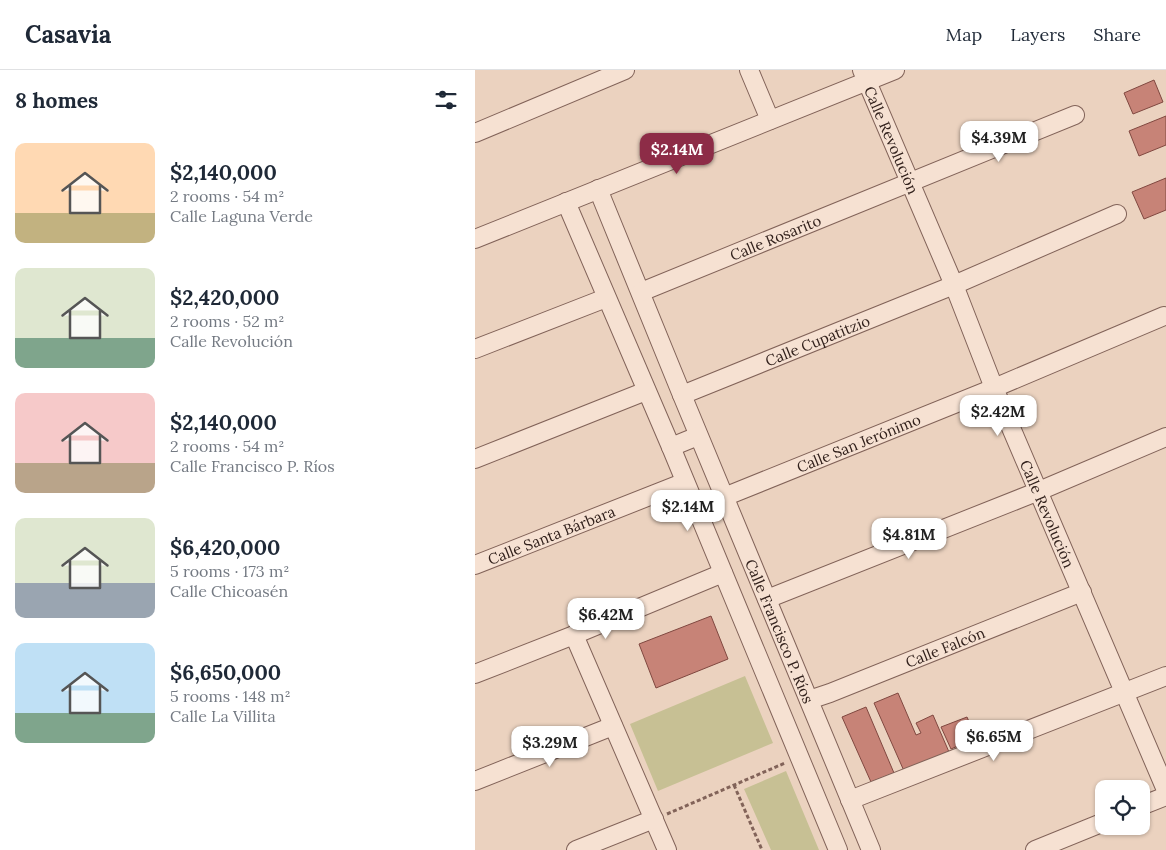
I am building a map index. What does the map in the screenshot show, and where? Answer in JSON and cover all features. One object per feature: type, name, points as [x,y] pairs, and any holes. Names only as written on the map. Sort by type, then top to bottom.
[{"type":"street","points":[[475,133],[625,70]]},
{"type":"street","points":[[749,70],[770,120]]},
{"type":"street","points":[[475,239],[770,120],[864,76],[895,70]]},
{"type":"street","name":"Calle Revolución","points":[[864,76],[954,285],[994,388],[1126,692],[1166,790]]},
{"type":"street","name":"Calle Rosarito","points":[[641,292],[1075,115]]},
{"type":"street","name":"Calle Francisco P. Ríos","points":[[598,189],[681,395],[871,850]]},
{"type":"street","name":"Calle Francisco P. Ríos","points":[[566,202],[671,447],[838,850]]},
{"type":"street","name":"Calle Cupatitzio","points":[[681,395],[954,285],[1117,214]]},
{"type":"street","points":[[475,349],[606,298]]},
{"type":"street","name":"Calle San Jerónimo","points":[[724,497],[994,388],[1164,316]]},
{"type":"street","points":[[475,459],[646,391]]},
{"type":"street","points":[[671,447],[698,436]]},
{"type":"street","points":[[767,599],[1039,491],[1166,437]]},
{"type":"street","name":"Calle Santa Bárbara","points":[[475,565],[685,482]]},
{"type":"street","points":[[475,674],[574,636],[723,573]]},
{"type":"street","name":"Calle Falcón","points":[[809,700],[1082,592]]},
{"type":"street","points":[[574,636],[667,850]]},
{"type":"street","points":[[850,800],[1166,676]]},
{"type":"street","points":[[475,781],[613,726]]},
{"type":"street","points":[[1150,802],[1166,796]]},
{"type":"street","points":[[576,850],[654,819]]},
{"type":"street","points":[[1035,850],[1095,826]]},
{"type":"path","points":[[654,819],[800,757]]},
{"type":"path","points":[[734,785],[762,850]]},
{"type":"shaded area","points":[[745,676],[773,743],[658,791],[630,724]]},
{"type":"shaded area","points":[[786,771],[819,850],[771,850],[744,789]]},
{"type":"building","points":[[1154,80],[1163,102],[1133,114],[1124,93]]},
{"type":"building","points":[[1166,116],[1166,145],[1139,156],[1129,131]]},
{"type":"building","points":[[1166,178],[1166,210],[1144,219],[1132,192]]},
{"type":"building","points":[[711,616],[728,659],[656,688],[639,644]]},
{"type":"building","points":[[898,693],[916,735],[921,733],[916,723],[933,715],[949,752],[904,771],[874,703]]},
{"type":"building","points":[[866,707],[894,773],[871,782],[842,717]]},
{"type":"building","points":[[967,717],[976,738],[951,749],[941,727]]}]
